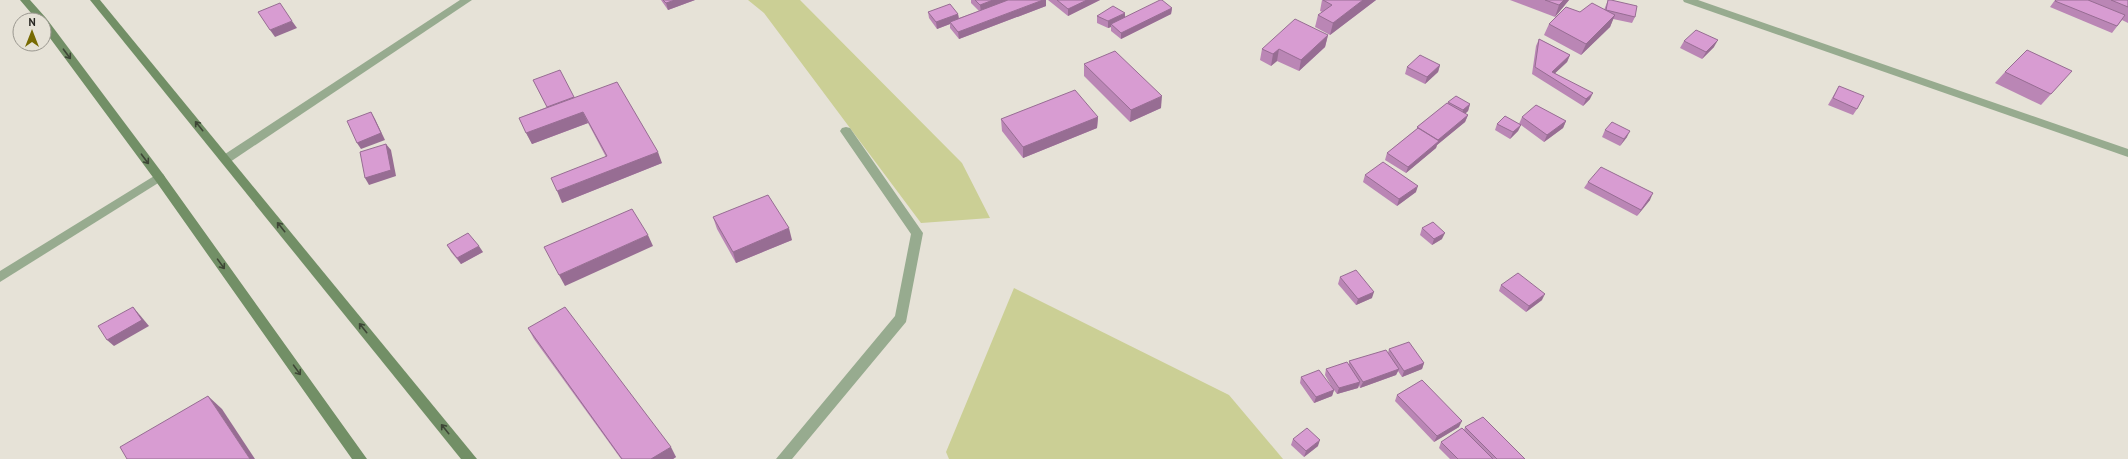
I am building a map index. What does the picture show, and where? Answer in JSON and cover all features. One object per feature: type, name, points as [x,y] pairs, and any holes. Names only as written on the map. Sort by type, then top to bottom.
[{"type":"street","points":[[25,0],[35,12]]},
{"type":"street","points":[[95,0],[470,459]]},
{"type":"street","points":[[226,159],[467,0]]},
{"type":"street","points":[[1688,0],[2128,153]]},
{"type":"street","points":[[52,34],[159,177],[360,459]]},
{"type":"street","points":[[783,459],[901,318],[917,233],[846,131]]},
{"type":"street","points":[[0,277],[159,177]]},
{"type":"green space","points":[[748,0],[800,0],[962,163],[990,218],[921,223],[764,13]]},
{"type":"green space","points":[[1014,288],[1229,395],[1283,459],[949,459],[946,452]]},
{"type":"building","points":[[663,0],[675,0],[666,3]]},
{"type":"building","points":[[975,0],[993,0],[980,5]]},
{"type":"building","points":[[1008,0],[1043,0],[958,32],[950,22]]},
{"type":"building","points":[[1057,0],[1087,0],[1068,9]]},
{"type":"building","points":[[1160,0],[1172,8],[1121,33],[1111,24]]},
{"type":"building","points":[[1323,0],[1363,0],[1333,23],[1318,15],[1332,5]]},
{"type":"building","points":[[1545,0],[1564,0],[1559,5]]},
{"type":"building","points":[[1608,0],[1637,6],[1635,17],[1606,10]]},
{"type":"building","points":[[2088,0],[2125,15],[2117,26],[2055,1]]},
{"type":"building","points":[[2111,0],[2128,0],[2128,7]]},
{"type":"building","points":[[280,3],[292,21],[270,30],[258,12]]},
{"type":"building","points":[[1592,3],[1615,15],[1586,44],[1549,24],[1566,7],[1580,12]]},
{"type":"building","points":[[950,4],[958,14],[936,22],[928,12]]},
{"type":"building","points":[[1113,6],[1125,13],[1108,21],[1097,16]]},
{"type":"building","points":[[1295,19],[1328,35],[1301,60],[1279,49],[1273,54],[1262,49]]},
{"type":"building","points":[[1696,30],[1718,40],[1706,52],[1684,41]]},
{"type":"building","points":[[1539,39],[1570,55],[1552,72],[1593,93],[1586,99],[1535,67]]},
{"type":"building","points":[[2027,50],[2072,71],[2051,94],[2005,72]]},
{"type":"building","points":[[1115,51],[1162,96],[1131,110],[1084,64]]},
{"type":"building","points":[[1420,55],[1440,65],[1427,77],[1407,67]]},
{"type":"building","points":[[560,70],[574,97],[547,107],[533,80]]},
{"type":"building","points":[[617,82],[658,152],[557,191],[551,178],[607,156],[583,112],[526,133],[519,118]]},
{"type":"building","points":[[1839,86],[1864,96],[1857,109],[1833,98]]},
{"type":"building","points":[[1075,90],[1098,117],[1023,147],[1001,119]]},
{"type":"building","points":[[1456,96],[1470,104],[1463,110],[1448,102]]},
{"type":"building","points":[[1447,103],[1468,115],[1438,140],[1417,127]]},
{"type":"building","points":[[1536,105],[1566,121],[1547,135],[1522,117]]},
{"type":"building","points":[[371,112],[381,133],[357,143],[347,121]]},
{"type":"building","points":[[1505,116],[1521,125],[1513,132],[1497,124]]},
{"type":"building","points":[[1612,122],[1630,131],[1624,139],[1605,130]]},
{"type":"building","points":[[1418,128],[1439,141],[1408,167],[1387,153]]},
{"type":"building","points":[[386,144],[391,170],[365,178],[360,152]]},
{"type":"building","points":[[1383,162],[1418,186],[1399,199],[1365,175]]},
{"type":"building","points":[[1601,167],[1653,193],[1641,210],[1588,182]]},
{"type":"building","points":[[768,195],[789,228],[733,252],[713,217]]},
{"type":"building","points":[[632,209],[648,235],[559,275],[544,247]]},
{"type":"building","points":[[1433,222],[1445,233],[1434,239],[1422,228]]},
{"type":"building","points":[[468,233],[479,246],[457,258],[447,245]]},
{"type":"building","points":[[1356,270],[1374,292],[1358,299],[1340,277]]},
{"type":"building","points":[[1518,273],[1545,294],[1529,306],[1501,285]]},
{"type":"building","points":[[133,307],[142,320],[107,340],[98,326]]},
{"type":"building","points":[[565,307],[671,447],[651,459],[622,459],[528,328]]},
{"type":"building","points":[[1409,342],[1424,363],[1404,371],[1389,349]]},
{"type":"building","points":[[1386,350],[1399,369],[1363,382],[1349,361]]},
{"type":"building","points":[[1347,362],[1360,382],[1339,388],[1326,369]]},
{"type":"building","points":[[1319,370],[1334,390],[1316,397],[1301,377]]},
{"type":"building","points":[[1422,380],[1462,421],[1437,436],[1397,395]]},
{"type":"building","points":[[208,396],[250,459],[127,459],[120,447]]},
{"type":"building","points":[[1483,417],[1525,459],[1497,459],[1465,427]]},
{"type":"building","points":[[1307,428],[1320,440],[1306,451],[1293,439]]},
{"type":"building","points":[[1462,428],[1493,459],[1458,459],[1441,442]]}]
